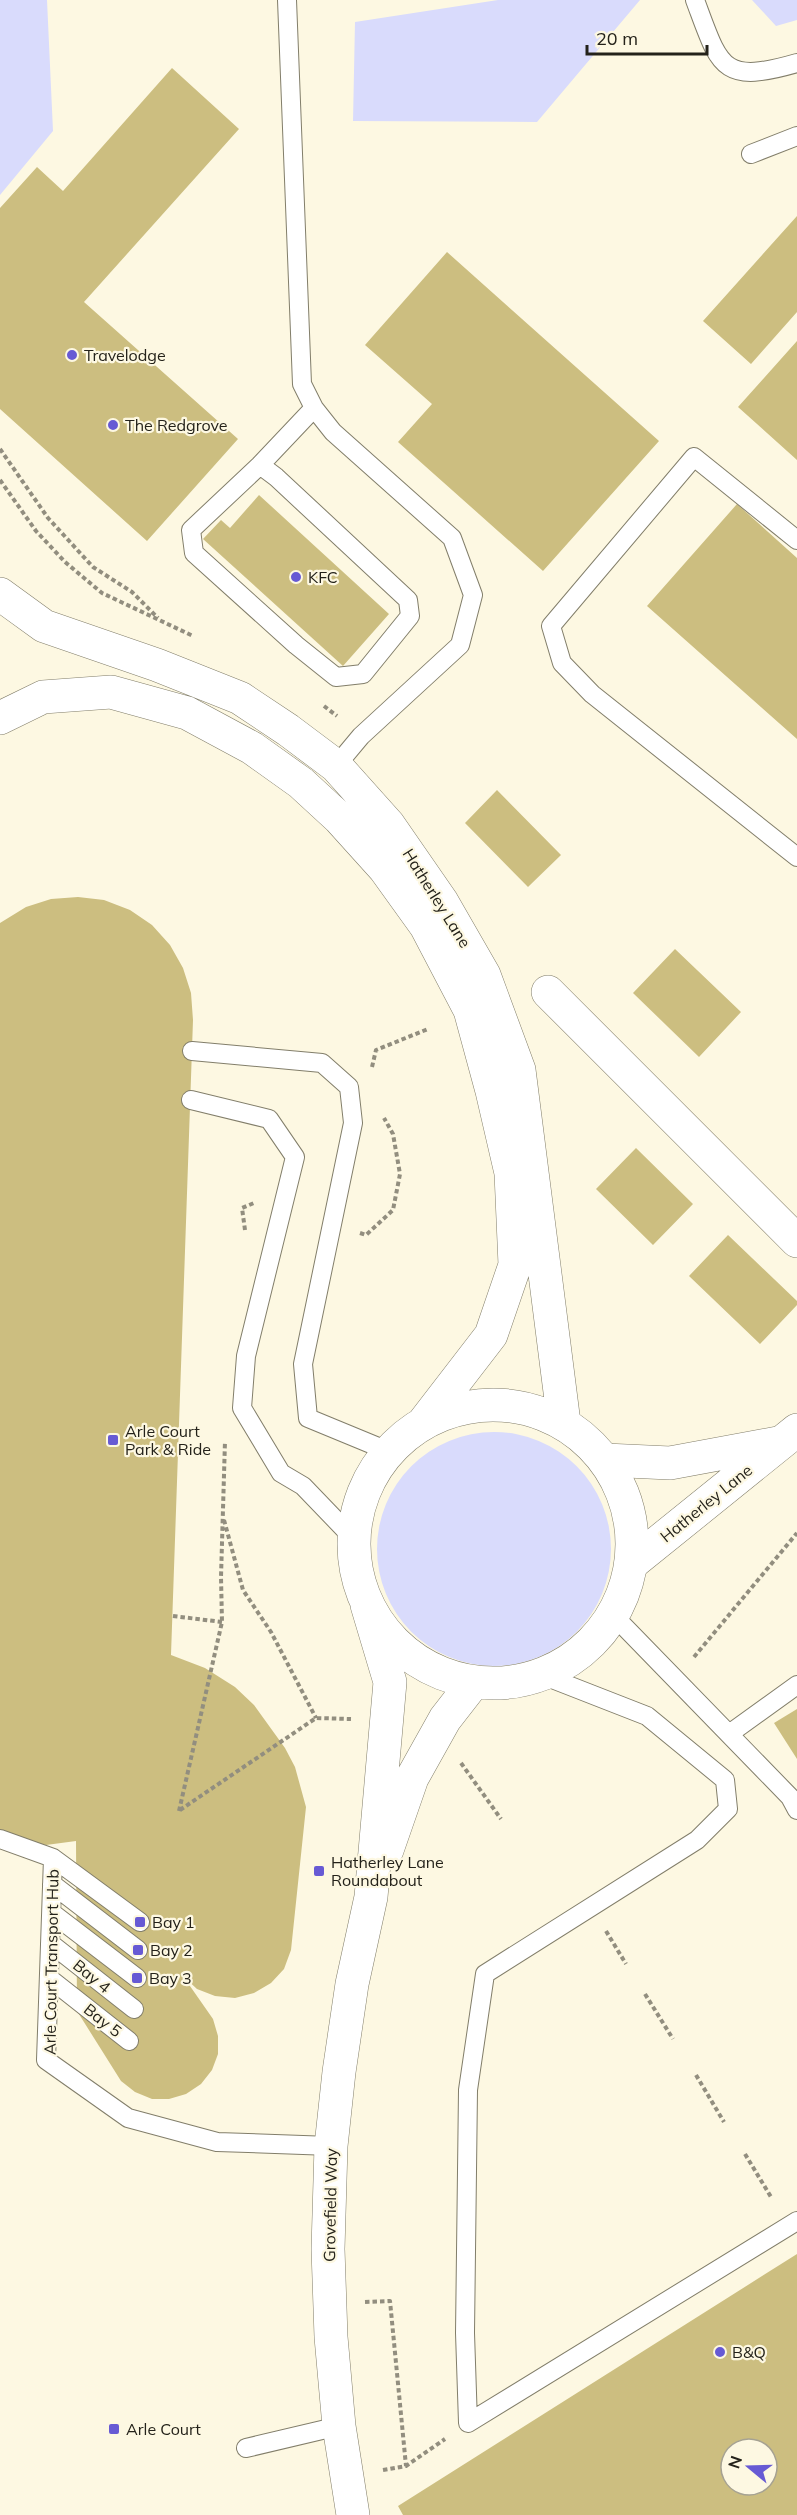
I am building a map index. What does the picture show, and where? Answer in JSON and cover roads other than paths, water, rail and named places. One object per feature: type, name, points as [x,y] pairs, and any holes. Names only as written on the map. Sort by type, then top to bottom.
[{"type":"street","name":"Hatherley Lane","points":[[0,594],[44,626],[157,665],[240,698],[336,766],[388,824],[442,902],[484,975],[519,1070],[564,1423]]},
{"type":"street","name":"Hatherley Lane","points":[[0,718],[44,698],[111,692],[187,713],[252,748],[301,783],[339,818],[385,869],[426,926],[471,1010],[511,1173],[515,1265],[491,1335],[424,1422]]},
{"type":"street","points":[[549,992],[797,1241]]},
{"type":"street","points":[[494,1404],[530,1409],[564,1423],[586,1440],[605,1460],[623,1492],[632,1527],[632,1564],[613,1615],[582,1651],[542,1675],[508,1684],[473,1683],[430,1669],[392,1642],[367,1605],[356,1572],[353,1538],[363,1491],[388,1450],[424,1422],[458,1408],[494,1404]]},
{"type":"street","name":"Hatherley Lane","points":[[605,1460],[670,1463],[789,1436]]},
{"type":"street","name":"Hatherley Lane","points":[[632,1564],[789,1436]]},
{"type":"street","name":"Grovefield Way","points":[[367,1605],[390,1683],[371,1897]]},
{"type":"street","name":"Grovefield Way","points":[[353,2515],[339,2426],[331,2337],[328,2249],[332,2146],[339,2072],[352,1984],[371,1897],[412,1778],[445,1719],[473,1683]]},
{"type":"lane","points":[[287,0],[302,384],[314,408],[333,432],[452,538],[473,595],[460,645],[361,736],[336,766]]},
{"type":"lane","points":[[695,0],[713,48],[725,64],[744,73],[764,72],[797,63]]},
{"type":"lane","points":[[751,154],[797,136]]},
{"type":"lane","points":[[260,465],[276,477],[408,600],[410,616],[363,674],[336,677],[296,645],[194,553],[191,530],[260,465],[314,408]]},
{"type":"lane","points":[[797,540],[694,457],[551,626],[562,663],[592,694],[797,857]]},
{"type":"lane","points":[[192,1051],[322,1063],[349,1087],[353,1123],[303,1364],[308,1418],[388,1450]]},
{"type":"lane","points":[[190,1100],[269,1119],[295,1157],[246,1356],[242,1408],[281,1473],[303,1486],[353,1538]]},
{"type":"lane","points":[[613,1615],[790,1797],[797,1810]]},
{"type":"lane","points":[[542,1675],[647,1716],[725,1780],[728,1809],[697,1840],[485,1974],[468,2090],[465,2333],[468,2423],[797,2221]]},
{"type":"lane","points":[[729,1734],[797,1685]]},
{"type":"lane","name":"Arle Court Transport Hub","points":[[0,1839],[53,1858],[46,2060],[128,2118],[217,2142],[332,2146]]},
{"type":"lane","points":[[53,1858],[140,1922]]},
{"type":"lane","points":[[52,1884],[138,1950]]},
{"type":"lane","points":[[52,1912],[136,1978]]},
{"type":"lane","name":"Bay 4","points":[[50,1943],[134,2010]]},
{"type":"lane","name":"Bay 5","points":[[49,1978],[129,2041]]},
{"type":"lane","points":[[246,2448],[339,2426]]},
{"type":"place","name":"Travelodge","points":[[72,355]]},
{"type":"place","name":"The Redgrove","points":[[113,425]]},
{"type":"place","name":"KFC","points":[[296,577]]},
{"type":"place","name":"Arle Court Park & Ride","points":[[113,1440]]},
{"type":"place","name":"Hatherley Lane Roundabout","points":[[319,1871]]},
{"type":"place","name":"Bay 1","points":[[140,1922]]},
{"type":"place","name":"Bay 2","points":[[138,1950]]},
{"type":"place","name":"Bay 3","points":[[137,1978]]},
{"type":"place","name":"B&Q","points":[[720,2352]]},
{"type":"place","name":"Arle Court","points":[[114,2429]]}]
